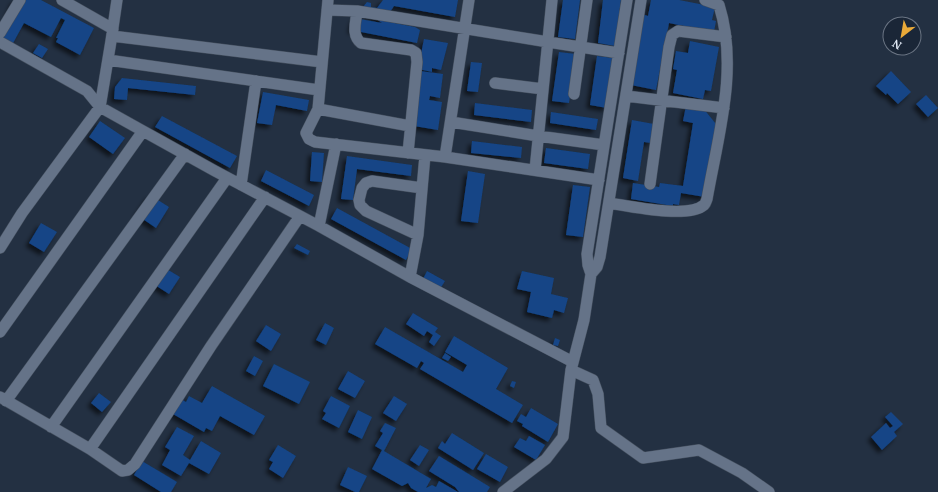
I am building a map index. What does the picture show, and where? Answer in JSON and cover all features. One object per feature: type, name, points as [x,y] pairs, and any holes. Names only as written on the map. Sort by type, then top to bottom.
[{"type":"street","points":[[0,33],[20,0]]},
{"type":"street","points":[[62,0],[112,32],[322,62]]},
{"type":"street","points":[[0,248],[22,213],[100,107],[117,0]]},
{"type":"street","points":[[445,157],[470,0]]},
{"type":"street","points":[[535,170],[552,0]]},
{"type":"street","points":[[574,94],[587,0]]},
{"type":"street","points":[[503,492],[546,459],[564,437],[572,366],[584,320],[591,274],[587,254],[627,0]]},
{"type":"street","points":[[591,274],[599,262],[641,0]]},
{"type":"street","points":[[609,203],[672,212],[692,209],[704,205],[707,199],[724,108],[728,61],[723,18],[719,5],[705,0]]},
{"type":"street","points":[[599,180],[445,157],[314,142],[309,139],[306,133],[318,110],[328,5],[357,11],[619,53]]},
{"type":"street","points":[[357,11],[355,34],[361,43],[411,50],[416,53],[417,62],[408,153]]},
{"type":"street","points":[[650,184],[668,47],[672,35],[678,31],[726,37]]},
{"type":"street","points":[[0,42],[87,91],[100,107],[572,366],[593,380],[598,394],[601,428],[643,458],[699,450],[742,473],[769,492]]},
{"type":"street","points":[[108,60],[319,90]]},
{"type":"street","points":[[241,185],[256,81]]},
{"type":"street","points":[[495,83],[543,88]]},
{"type":"street","points":[[626,96],[724,108]]},
{"type":"street","points":[[318,110],[410,126]]},
{"type":"street","points":[[451,122],[604,145]]},
{"type":"street","points":[[0,332],[143,131]]},
{"type":"street","points":[[319,226],[336,144]]},
{"type":"street","points":[[185,154],[3,399],[90,449],[122,471],[128,470],[135,464],[211,346],[300,216]]},
{"type":"street","points":[[410,277],[418,235],[425,155]]},
{"type":"street","points":[[51,427],[227,178]]},
{"type":"street","points":[[418,235],[366,211],[360,205],[359,200],[362,188],[366,183],[372,181],[422,188]]},
{"type":"street","points":[[90,449],[265,197]]},
{"type":"building","points":[[14,0],[41,0],[94,28],[80,55],[56,42],[58,38],[56,38],[65,20],[61,18],[51,37],[24,23],[12,45],[0,39]]},
{"type":"building","points":[[383,0],[458,0],[455,17],[394,6],[384,21],[415,27],[420,30],[417,43],[351,30],[354,18],[382,23],[367,12],[363,7],[367,2],[371,3],[371,7],[377,8]]},
{"type":"building","points":[[563,0],[580,0],[575,39],[558,37]]},
{"type":"building","points":[[603,0],[621,0],[615,46],[598,43]]},
{"type":"building","points":[[651,0],[679,0],[715,7],[712,20],[716,21],[714,32],[669,23],[656,90],[631,85],[642,14],[648,16]]},
{"type":"building","points":[[424,39],[448,43],[441,70],[432,68],[432,72],[418,69]]},
{"type":"building","points":[[690,41],[719,47],[711,91],[705,90],[703,99],[673,93],[677,70],[673,69],[676,51],[688,53]]},
{"type":"building","points":[[39,44],[48,49],[42,58],[33,53]]},
{"type":"building","points":[[559,52],[576,54],[569,103],[552,101]]},
{"type":"building","points":[[597,56],[614,58],[607,108],[590,105]]},
{"type":"building","points":[[471,62],[482,63],[478,92],[467,91]]},
{"type":"building","points":[[420,71],[443,74],[440,98],[430,96],[429,100],[442,102],[438,130],[414,126]]},
{"type":"building","points":[[891,71],[911,92],[898,104],[887,93],[886,95],[876,86]]},
{"type":"building","points":[[122,78],[196,86],[195,95],[128,88],[127,100],[114,99],[115,87]]},
{"type":"building","points":[[263,92],[309,100],[307,111],[276,105],[272,125],[257,123]]},
{"type":"building","points":[[926,95],[938,108],[928,117],[916,104]]},
{"type":"building","points":[[475,103],[532,110],[531,122],[474,115]]},
{"type":"building","points":[[686,106],[703,108],[716,124],[705,197],[681,193],[679,205],[673,204],[673,206],[631,199],[633,183],[659,187],[660,183],[683,186],[693,123],[683,121]]},
{"type":"building","points":[[551,112],[598,119],[596,130],[550,123]]},
{"type":"building","points":[[162,116],[237,156],[230,168],[155,127]]},
{"type":"building","points":[[632,120],[654,124],[651,143],[644,142],[638,181],[623,178]]},
{"type":"building","points":[[100,121],[125,138],[113,154],[89,137]]},
{"type":"building","points":[[472,141],[522,147],[521,158],[471,153]]},
{"type":"building","points":[[546,148],[590,154],[588,169],[544,163]]},
{"type":"building","points":[[312,152],[324,153],[322,182],[310,181]]},
{"type":"building","points":[[347,156],[412,165],[411,176],[357,169],[353,200],[341,199]]},
{"type":"building","points":[[266,170],[314,195],[309,206],[261,181]]},
{"type":"building","points":[[468,171],[485,174],[478,223],[461,221]]},
{"type":"building","points":[[573,185],[590,187],[583,237],[566,235]]},
{"type":"building","points":[[150,195],[169,207],[156,228],[137,215]]},
{"type":"building","points":[[337,208],[412,249],[406,260],[331,219]]},
{"type":"building","points":[[41,223],[57,232],[44,252],[29,243]]},
{"type":"building","points":[[297,244],[310,251],[308,255],[294,248]]},
{"type":"building","points":[[165,268],[180,277],[169,294],[155,285]]},
{"type":"building","points":[[427,271],[445,281],[440,289],[423,279]]},
{"type":"building","points":[[522,271],[554,278],[551,294],[568,298],[564,313],[554,310],[552,318],[527,312],[531,292],[517,289]]},
{"type":"building","points":[[413,313],[438,328],[435,332],[441,336],[434,346],[429,342],[433,335],[427,331],[424,336],[406,324]]},
{"type":"building","points":[[325,323],[334,328],[326,345],[316,340]]},
{"type":"building","points":[[266,325],[281,334],[271,351],[256,341]]},
{"type":"building","points":[[385,327],[463,372],[467,365],[445,352],[454,336],[508,368],[496,389],[523,405],[512,423],[420,369],[424,363],[421,361],[417,368],[375,344]]},
{"type":"building","points":[[555,338],[560,340],[558,346],[553,345]]},
{"type":"building","points":[[445,353],[451,357],[448,361],[442,358]]},
{"type":"building","points":[[254,356],[263,361],[255,376],[246,371]]},
{"type":"building","points":[[274,364],[310,382],[299,404],[263,386]]},
{"type":"building","points":[[348,371],[365,381],[355,398],[338,389]]},
{"type":"building","points":[[512,381],[516,382],[514,388],[510,386]]},
{"type":"building","points":[[212,386],[265,416],[254,435],[220,416],[212,431],[206,428],[204,432],[173,414],[181,399],[186,402],[189,396],[202,403]]},
{"type":"building","points":[[99,393],[111,402],[102,412],[91,403]]},
{"type":"building","points":[[331,396],[350,406],[339,428],[322,419],[326,413],[323,411]]},
{"type":"building","points":[[394,396],[407,404],[396,421],[383,413]]},
{"type":"building","points":[[531,408],[558,424],[548,442],[522,426],[523,424],[517,421],[521,414],[526,417]]},
{"type":"building","points":[[358,410],[372,417],[362,439],[348,432]]},
{"type":"building","points":[[891,412],[903,424],[894,432],[897,436],[882,450],[871,437],[886,423],[890,428],[893,426],[885,417]]},
{"type":"building","points":[[385,423],[396,428],[384,451],[431,479],[426,488],[432,485],[436,487],[439,481],[458,492],[418,492],[411,488],[408,483],[402,486],[372,469],[382,450],[375,446],[383,433],[380,431]]},
{"type":"building","points":[[177,427],[194,436],[183,455],[190,460],[201,441],[221,453],[209,474],[189,463],[181,476],[162,465],[170,450],[165,447]]},
{"type":"building","points":[[452,433],[484,453],[473,470],[438,448],[442,441],[445,444]]},
{"type":"building","points":[[529,436],[545,445],[536,460],[514,447],[520,438],[526,441]]},
{"type":"building","points":[[278,445],[296,456],[283,478],[269,469],[273,462],[269,460]]},
{"type":"building","points":[[420,445],[429,450],[419,466],[410,460]]},
{"type":"building","points":[[486,454],[508,467],[500,482],[477,469]]},
{"type":"building","points":[[439,456],[490,487],[487,492],[459,492],[455,487],[429,471]]},
{"type":"building","points":[[142,461],[177,482],[171,492],[161,492],[134,475]]},
{"type":"building","points":[[348,467],[367,476],[359,492],[355,492],[340,485]]}]
